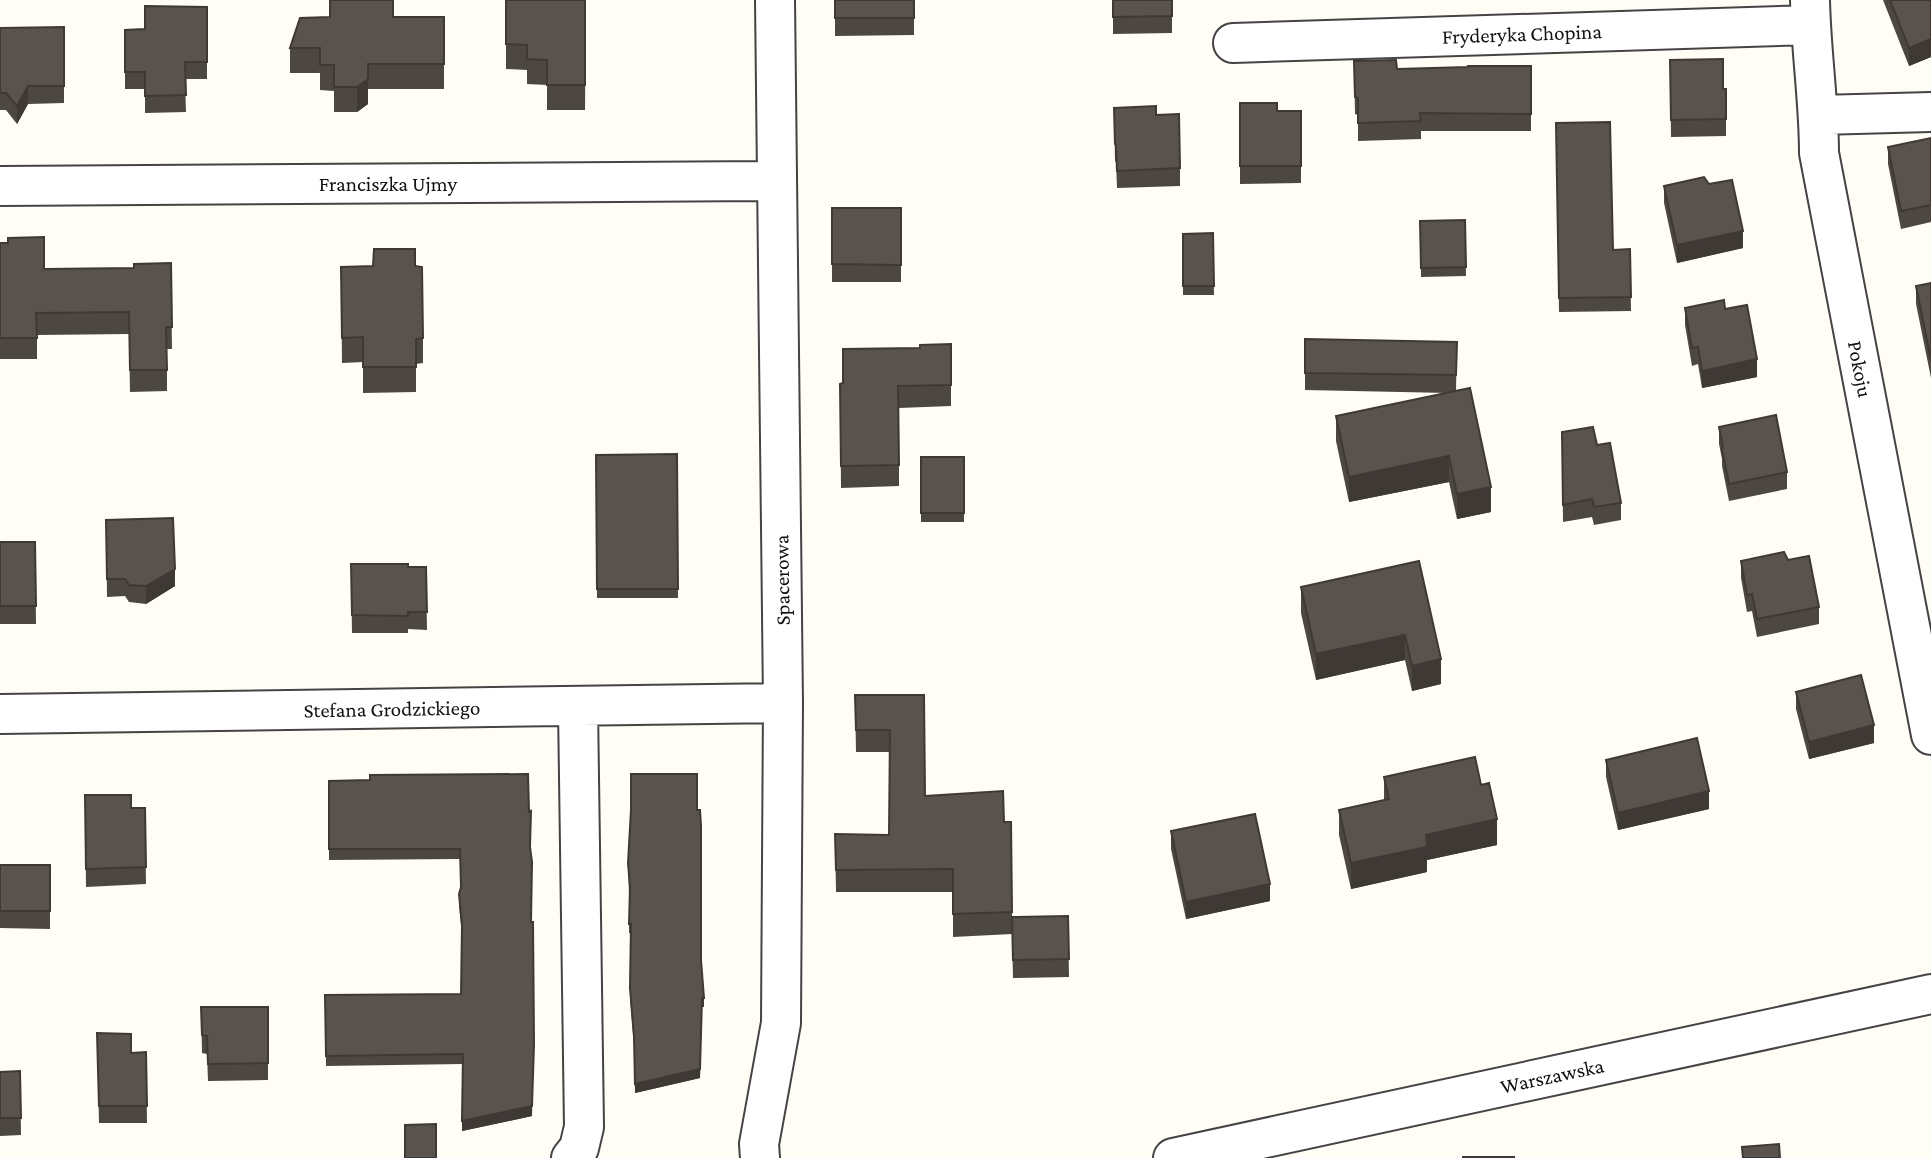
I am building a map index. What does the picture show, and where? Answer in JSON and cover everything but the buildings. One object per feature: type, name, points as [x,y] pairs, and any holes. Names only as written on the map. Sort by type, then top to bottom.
[{"type":"street","name":"Spacerowa","points":[[760,1158],[759,1144],[780,1023],[783,703],[775,0]]},
{"type":"street","name":"Fryderyka Chopina","points":[[1233,43],[1811,13]]},
{"type":"street","name":"Pokoju","points":[[1811,13],[1819,115],[1819,153],[1931,735]]},
{"type":"street","points":[[1819,115],[1931,112]]},
{"type":"street","name":"Franciszka Ujmy","points":[[0,186],[777,181]]},
{"type":"street","name":"Stefana Grodzickiego","points":[[0,714],[783,703]]},
{"type":"street","points":[[571,1158],[579,1148],[584,1127],[578,706]]},
{"type":"street","name":"Warszawska","points":[[1173,1158],[1931,994]]}]
